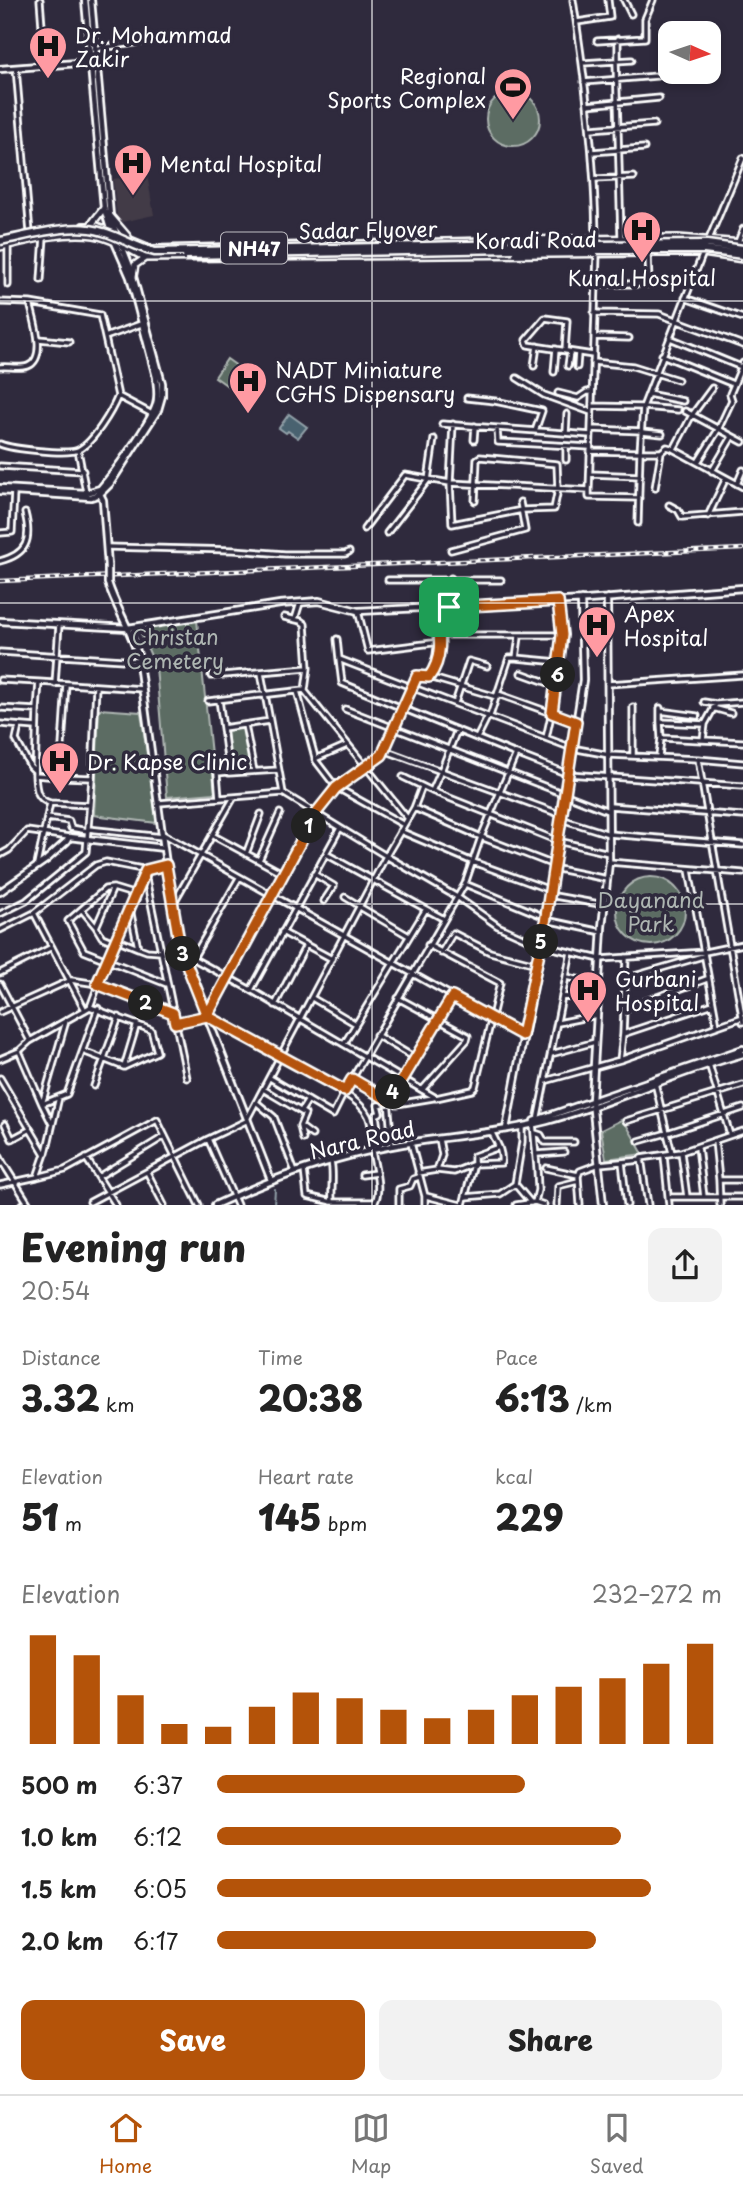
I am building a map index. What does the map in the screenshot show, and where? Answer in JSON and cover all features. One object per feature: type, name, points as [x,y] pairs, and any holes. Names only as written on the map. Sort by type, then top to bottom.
[{"type":"highway","name":"Sadar Flyover","points":[[2,243],[60,231],[85,229],[101,231],[144,250],[155,252],[531,246]]},
{"type":"highway","name":"NH47","points":[[531,246],[707,244],[743,249]]},
{"type":"highway","name":"NH47","points":[[531,246],[704,250],[743,257]]},
{"type":"main road","points":[[0,490],[91,497],[110,484],[158,410],[162,389],[130,278],[113,232],[85,0]]},
{"type":"main road","points":[[90,0],[104,208],[133,276],[143,323]]},
{"type":"main road","points":[[0,69],[93,62]]},
{"type":"main road","points":[[90,226],[104,208]]},
{"type":"main road","points":[[110,216],[130,239]]},
{"type":"main road","name":"Koradi Road","points":[[2,243],[90,226],[152,248],[520,239],[531,246]]},
{"type":"main road","name":"Koradi Road","points":[[2,243],[30,236],[66,234],[96,235],[115,242]]},
{"type":"main road","points":[[596,247],[621,238],[741,242]]},
{"type":"main road","name":"Koradi Road","points":[[121,245],[145,258],[338,256],[531,246],[571,239],[596,247],[648,253],[703,253],[743,257]]},
{"type":"main road","name":"NH47","points":[[115,242],[121,245]]},
{"type":"main road","points":[[338,243],[338,256]]},
{"type":"main road","points":[[133,276],[135,265],[145,258]]},
{"type":"main road","points":[[162,389],[152,414],[99,492],[107,547],[108,583],[133,638],[139,661],[172,906],[183,953],[271,1180]]},
{"type":"main road","points":[[0,490],[99,492]]},
{"type":"main road","points":[[0,621],[128,628],[189,617],[319,601],[358,611],[581,600],[743,588]]},
{"type":"main road","points":[[603,1205],[592,1104],[600,959],[609,862],[607,598]]},
{"type":"main road","points":[[506,1129],[545,919],[583,680],[581,600]]},
{"type":"main road","points":[[0,892],[36,867],[67,842],[69,837],[164,848]]},
{"type":"main road","name":"Nara Road","points":[[215,1205],[271,1180],[331,1161],[392,1146],[532,1123],[743,1049]]},
{"type":"main road","points":[[655,1081],[743,1054]]},
{"type":"street","points":[[40,0],[44,65]]},
{"type":"street","points":[[573,0],[591,129],[595,179],[596,284],[589,497],[639,498]]},
{"type":"street","points":[[576,22],[610,17],[608,0]]},
{"type":"street","points":[[624,0],[631,14]]},
{"type":"street","points":[[597,41],[645,38],[645,19],[653,0]]},
{"type":"street","points":[[618,39],[616,80],[621,238]]},
{"type":"street","points":[[94,48],[153,40]]},
{"type":"street","points":[[582,63],[632,60]]},
{"type":"street","points":[[16,68],[30,236]]},
{"type":"street","points":[[584,82],[657,76]]},
{"type":"street","points":[[587,105],[659,98]]},
{"type":"street","points":[[591,129],[654,124]]},
{"type":"street","points":[[592,152],[644,148]]},
{"type":"street","points":[[638,523],[643,407],[743,158]]},
{"type":"street","points":[[595,179],[634,177]]},
{"type":"street","points":[[741,242],[743,229]]},
{"type":"street","points":[[41,280],[44,237]]},
{"type":"street","points":[[2,243],[8,285]]},
{"type":"street","points":[[596,284],[649,284],[648,253]]},
{"type":"street","points":[[685,298],[743,318]]},
{"type":"street","points":[[0,302],[30,303],[100,315],[118,396],[93,436],[78,450],[28,449],[0,444]]},
{"type":"street","points":[[0,367],[32,364],[39,339],[30,303]]},
{"type":"street","points":[[594,313],[659,314],[743,345]]},
{"type":"street","points":[[568,366],[567,351],[568,323],[544,319],[526,340],[528,345],[537,346],[556,349],[567,351],[578,353],[593,355]]},
{"type":"street","points":[[104,337],[143,323]]},
{"type":"street","points":[[594,337],[629,338]]},
{"type":"street","points":[[670,338],[742,365],[730,394],[732,400],[718,430],[698,462]]},
{"type":"street","points":[[39,339],[69,342]]},
{"type":"street","points":[[534,366],[537,346]]},
{"type":"street","points":[[554,372],[556,349]]},
{"type":"street","points":[[577,367],[578,353]]},
{"type":"street","points":[[662,355],[733,384]]},
{"type":"street","points":[[593,362],[627,365],[678,380]]},
{"type":"street","points":[[517,378],[544,395],[591,409],[643,407],[678,410]]},
{"type":"street","points":[[674,449],[692,415],[712,388]]},
{"type":"street","points":[[558,393],[578,398],[592,392]]},
{"type":"street","points":[[648,394],[683,401]]},
{"type":"street","points":[[118,396],[152,414]]},
{"type":"street","points":[[467,398],[542,411],[536,431]]},
{"type":"street","points":[[685,411],[741,441],[743,433]]},
{"type":"street","points":[[566,433],[568,414]]},
{"type":"street","points":[[442,424],[566,433],[642,431],[662,434]]},
{"type":"street","points":[[453,424],[450,483],[452,524],[522,510],[554,509],[558,489],[556,463],[478,458],[475,501]]},
{"type":"street","points":[[474,440],[475,426]]},
{"type":"street","points":[[497,429],[498,442],[640,452],[661,452],[667,447],[743,487]]},
{"type":"street","points":[[712,471],[732,437]]},
{"type":"street","points":[[387,533],[428,480],[434,439]]},
{"type":"street","points":[[566,446],[566,460]]},
{"type":"street","points":[[78,450],[86,493]]},
{"type":"street","points":[[655,488],[661,452]]},
{"type":"street","points":[[0,466],[83,471]]},
{"type":"street","points":[[737,484],[743,470]]},
{"type":"street","points":[[589,474],[640,476]]},
{"type":"street","points":[[364,529],[405,475],[450,483],[589,490]]},
{"type":"street","points":[[708,516],[726,478]]},
{"type":"street","points":[[0,533],[12,532],[14,492]]},
{"type":"street","points":[[450,550],[525,530],[520,502]]},
{"type":"street","points":[[669,505],[682,516],[743,512]]},
{"type":"street","points":[[0,561],[23,551],[28,535],[25,513]]},
{"type":"street","points":[[107,547],[285,554],[349,552]]},
{"type":"street","points":[[449,607],[451,579]]},
{"type":"street","points":[[388,580],[500,580]]},
{"type":"street","points":[[546,738],[557,685],[562,635],[558,601]]},
{"type":"street","points":[[295,620],[300,603]]},
{"type":"street","points":[[429,677],[435,670],[440,642],[436,607]]},
{"type":"street","points":[[358,611],[368,651],[440,642]]},
{"type":"street","points":[[284,617],[305,624],[308,668],[304,690],[408,819]]},
{"type":"street","points":[[55,684],[59,625]]},
{"type":"street","points":[[439,635],[562,635]]},
{"type":"street","points":[[516,658],[519,636]]},
{"type":"street","points":[[337,639],[342,683],[568,774],[743,786]]},
{"type":"street","points":[[0,652],[139,661]]},
{"type":"street","points":[[477,738],[498,695],[509,658],[559,662]]},
{"type":"street","points":[[339,659],[572,748],[608,755],[743,763]]},
{"type":"street","points":[[455,704],[468,661],[487,666]]},
{"type":"street","points":[[211,676],[308,668]]},
{"type":"street","points":[[261,673],[283,793]]},
{"type":"street","points":[[521,673],[557,685]]},
{"type":"street","points":[[608,684],[743,675]]},
{"type":"street","points":[[207,1016],[316,813],[336,788],[382,755],[417,676],[498,695],[576,722]]},
{"type":"street","points":[[0,680],[144,690]]},
{"type":"street","points":[[39,682],[36,791],[43,801],[50,803],[90,805]]},
{"type":"street","points":[[60,777],[66,684]]},
{"type":"street","points":[[0,914],[26,901],[86,852],[96,686]]},
{"type":"street","points":[[208,701],[304,690]]},
{"type":"street","points":[[297,691],[315,760],[336,788],[404,825]]},
{"type":"street","points":[[219,700],[229,772]]},
{"type":"street","points":[[704,702],[731,713]]},
{"type":"street","points":[[715,706],[743,702]]},
{"type":"street","points":[[633,756],[634,706]]},
{"type":"street","points":[[703,740],[705,724],[715,706]]},
{"type":"street","points":[[0,708],[37,710]]},
{"type":"street","points":[[345,709],[608,809],[743,816]]},
{"type":"street","points":[[659,757],[660,710],[697,716]]},
{"type":"street","points":[[223,727],[270,721]]},
{"type":"street","points":[[660,722],[705,724]]},
{"type":"street","points":[[0,724],[36,727]]},
{"type":"street","points":[[245,725],[254,771]]},
{"type":"street","points":[[19,726],[16,740],[35,773],[92,778]]},
{"type":"street","points":[[432,792],[457,730]]},
{"type":"street","points":[[661,738],[743,742]]},
{"type":"street","points":[[315,760],[347,745]]},
{"type":"street","points":[[384,750],[609,834],[743,845]]},
{"type":"street","points":[[269,1078],[333,1115],[376,1035],[465,884],[481,837],[516,754]]},
{"type":"street","points":[[698,759],[743,1022]]},
{"type":"street","points":[[219,798],[217,773],[279,770]]},
{"type":"street","points":[[403,777],[432,792],[558,841],[609,853]]},
{"type":"street","points":[[90,1202],[246,1121],[414,808],[422,787]]},
{"type":"street","points":[[159,803],[283,793],[457,897],[498,926],[540,944],[600,959],[702,954]]},
{"type":"street","points":[[172,906],[234,797]]},
{"type":"street","points":[[36,867],[50,803]]},
{"type":"street","points":[[414,808],[553,867],[607,879]]},
{"type":"street","points":[[259,860],[280,813]]},
{"type":"street","points":[[246,854],[261,814]]},
{"type":"street","points":[[47,818],[69,821],[71,828],[163,836],[522,1035]]},
{"type":"street","points":[[251,990],[340,828]]},
{"type":"street","points":[[0,855],[9,850],[27,831],[69,837]]},
{"type":"street","points":[[400,831],[549,892],[605,905]]},
{"type":"street","points":[[212,835],[284,874]]},
{"type":"street","points":[[326,854],[444,919]]},
{"type":"street","points":[[0,930],[34,913],[96,865],[106,862],[146,872],[166,865]]},
{"type":"street","points":[[609,862],[743,873]]},
{"type":"street","points":[[689,870],[702,954],[717,1025]]},
{"type":"street","points":[[88,1008],[146,872]]},
{"type":"street","points":[[146,872],[187,1078]]},
{"type":"street","points":[[314,874],[334,886],[324,901]]},
{"type":"street","points":[[193,958],[239,878]]},
{"type":"street","points":[[465,884],[545,919],[602,932]]},
{"type":"street","points":[[136,895],[113,888],[105,889],[68,921],[84,951],[167,984]]},
{"type":"street","points":[[96,927],[113,888]]},
{"type":"street","points":[[345,897],[410,936]]},
{"type":"street","points":[[130,908],[138,948]]},
{"type":"street","points":[[344,1044],[426,909]]},
{"type":"street","points":[[82,910],[102,937],[147,951],[160,952]]},
{"type":"street","points":[[34,913],[88,1008]]},
{"type":"street","points":[[282,932],[332,959]]},
{"type":"street","points":[[442,953],[453,933],[490,952],[536,964]]},
{"type":"street","points":[[624,979],[743,944]]},
{"type":"street","points":[[275,1005],[306,945]]},
{"type":"street","points":[[397,1104],[472,1090],[492,1019],[499,981],[428,945]]},
{"type":"street","points":[[0,974],[52,947]]},
{"type":"street","points":[[465,1197],[500,1194],[514,1184],[522,1142],[532,1123],[545,1081],[571,952]]},
{"type":"street","points":[[183,953],[436,1098]]},
{"type":"street","points":[[620,1060],[626,957]]},
{"type":"street","points":[[566,976],[599,984]]},
{"type":"street","points":[[624,1009],[707,979]]},
{"type":"street","points":[[0,1012],[71,980],[97,984],[173,1013]]},
{"type":"street","points":[[0,984],[30,1041]]},
{"type":"street","points":[[562,996],[597,1002]]},
{"type":"street","points":[[374,1150],[379,1105],[388,1101],[403,1079],[452,997]]},
{"type":"street","points":[[312,998],[356,1024]]},
{"type":"street","points":[[398,998],[468,1038],[422,1090]]},
{"type":"street","points":[[623,1034],[713,1004]]},
{"type":"street","points":[[0,1059],[19,1051],[30,1041],[88,1008],[98,1008],[151,1030],[157,1052],[124,1067],[83,1052]]},
{"type":"street","points":[[43,1104],[67,1094],[98,1008]]},
{"type":"street","points":[[175,1023],[207,1016],[344,1092],[369,1112],[378,1187],[376,1201],[332,1202],[307,1196],[303,1169]]},
{"type":"street","points":[[556,1024],[597,1016]]},
{"type":"street","points":[[94,1086],[120,1017]]},
{"type":"street","points":[[545,1081],[620,1060],[743,1017]]},
{"type":"street","points":[[43,1104],[66,1020]]},
{"type":"street","points":[[124,1067],[137,1024]]},
{"type":"street","points":[[376,1035],[415,1058]]},
{"type":"street","points":[[551,1054],[595,1042]]},
{"type":"street","points":[[19,1051],[52,1124]]},
{"type":"street","points":[[709,1064],[730,1135]]},
{"type":"street","points":[[0,1078],[45,1154]]},
{"type":"street","points":[[352,1079],[388,1101]]},
{"type":"street","points":[[655,1081],[672,1153]]},
{"type":"street","points":[[626,1121],[743,1085]]},
{"type":"street","points":[[0,1091],[5,1088]]},
{"type":"street","points":[[263,1089],[306,1115],[300,1126],[303,1139]]},
{"type":"street","points":[[37,1177],[59,1097]]},
{"type":"street","points":[[301,1111],[308,1100]]},
{"type":"street","points":[[388,1101],[392,1146]]},
{"type":"street","points":[[256,1102],[274,1117],[295,1172]]},
{"type":"street","points":[[639,1141],[743,1108]]},
{"type":"street","points":[[0,1185],[65,1170],[156,1120],[199,1205]]},
{"type":"street","points":[[532,1123],[537,1154],[538,1190],[533,1204]]},
{"type":"street","points":[[5,1124],[12,1139],[29,1130]]},
{"type":"street","points":[[300,1126],[312,1135]]},
{"type":"street","points":[[399,1205],[399,1189],[410,1186],[413,1179],[419,1175],[437,1170],[454,1172],[474,1164],[501,1163],[502,1155],[491,1131]]},
{"type":"street","points":[[580,1205],[578,1175],[584,1168],[664,1156],[743,1131]]},
{"type":"street","points":[[535,1132],[541,1135],[545,1142],[574,1142]]},
{"type":"street","points":[[98,1177],[165,1136]]},
{"type":"street","points":[[208,1139],[237,1205]]},
{"type":"street","points":[[437,1170],[442,1155],[439,1139]]},
{"type":"street","points":[[715,1141],[720,1205]]},
{"type":"street","points":[[411,1143],[425,1205]]},
{"type":"street","points":[[425,1196],[462,1205],[474,1156],[499,1147]]},
{"type":"street","points":[[698,1147],[704,1197]]},
{"type":"street","points":[[537,1154],[564,1152]]},
{"type":"street","points":[[681,1152],[687,1197]]},
{"type":"street","points":[[664,1156],[669,1205]]},
{"type":"street","points":[[0,1157],[28,1204],[21,1205]]},
{"type":"street","points":[[86,1158],[116,1205]]},
{"type":"street","points":[[642,1160],[648,1205]]},
{"type":"street","points":[[331,1161],[332,1202]]},
{"type":"street","points":[[622,1162],[626,1205]]},
{"type":"street","points":[[546,1168],[578,1175]]},
{"type":"street","points":[[147,1172],[164,1205]]},
{"type":"street","points":[[362,1175],[376,1173]]},
{"type":"street","points":[[719,1180],[743,1180]]},
{"type":"street","points":[[557,1205],[558,1186],[578,1181]]},
{"type":"street","points":[[514,1184],[533,1204]]},
{"type":"street","points":[[668,1197],[743,1197]]},
{"type":"street","points":[[516,1205],[544,1205]]},
{"type":"shaded area","name":"Mental Hospital","points":[[147,174],[154,215],[122,222],[117,216],[113,179]]},
{"type":"green space","name":"Regional Sports Complex","points":[[518,92],[528,96],[536,104],[540,119],[536,134],[528,142],[508,146],[498,142],[490,134],[486,114],[490,104],[498,96]]},
{"type":"green space","points":[[227,359],[244,371],[232,389],[215,377]]},
{"type":"green space","name":"Christan Cemetery","points":[[197,620],[215,793],[167,797],[156,667],[139,629]]},
{"type":"green space","points":[[99,709],[141,712],[157,823],[94,815]]},
{"type":"green space","points":[[244,727],[252,769],[231,772],[227,730]]},
{"type":"green space","name":"Dayanand Park","points":[[651,877],[664,880],[675,887],[682,898],[685,911],[682,924],[675,935],[664,942],[651,945],[638,942],[627,935],[620,924],[617,911],[620,898],[627,887],[638,880]]},
{"type":"green space","points":[[623,1119],[643,1154],[606,1159],[601,1130]]},
{"type":"water","points":[[289,414],[307,427],[298,438],[279,428]]},
{"type":"waterway","points":[[274,1205],[275,1189]]},
{"type":"railway","points":[[0,581],[743,549]]},
{"type":"place","name":"Dr. Mohammad Zakir","points":[[48,80]]},
{"type":"place","name":"Regional Sports Complex","points":[[513,121]]},
{"type":"place","name":"Mental Hospital","points":[[133,197]]},
{"type":"place","name":"Kunal Hospital","points":[[642,264]]},
{"type":"place","name":"NADT Miniature CGHS Dispensary","points":[[248,415]]},
{"type":"place","name":"Apex Hospital","points":[[597,659]]},
{"type":"place","name":"Dr. Kapse Clinic","points":[[60,795]]},
{"type":"place","name":"Gurbani Hospital","points":[[588,1024]]},
{"type":"route","points":[[449,607],[436,607],[441,646],[435,670],[429,677],[417,676],[382,755],[336,788],[316,813],[207,1016],[175,1023],[173,1013],[97,984],[146,870],[166,865],[180,947],[207,1016],[345,1091],[352,1079],[388,1100],[452,997],[522,1035],[545,923],[576,722],[552,713],[562,635],[558,601],[449,607]]}]
